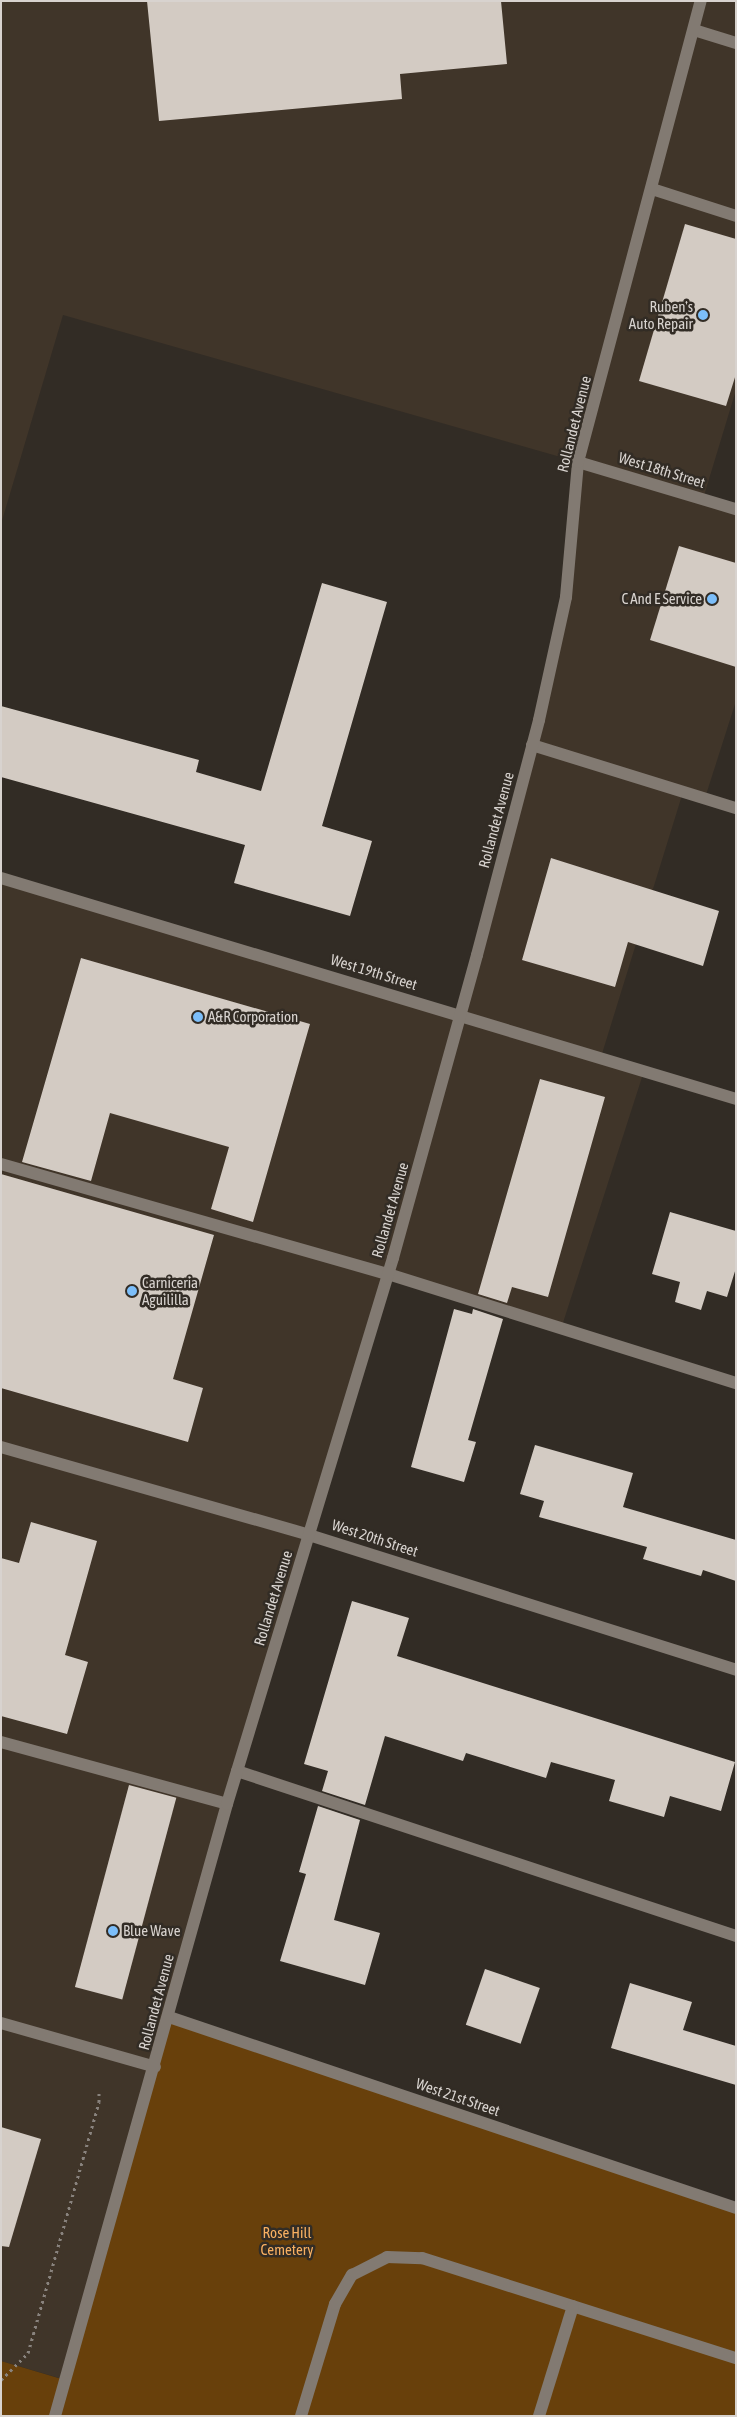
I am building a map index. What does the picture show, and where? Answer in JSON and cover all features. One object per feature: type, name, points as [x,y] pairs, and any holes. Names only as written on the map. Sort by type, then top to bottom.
[{"type":"street","name":"Rollandet Avenue","points":[[55,2416],[155,2067],[227,1804],[388,1274],[461,1015],[532,745],[566,597],[578,462],[701,1]]},
{"type":"street","points":[[694,30],[736,43]]},
{"type":"street","points":[[652,189],[736,216]]},
{"type":"street","name":"West 18th Street","points":[[578,462],[736,509]]},
{"type":"street","points":[[532,745],[736,808]]},
{"type":"street","name":"West 19th Street","points":[[1,878],[736,1099]]},
{"type":"street","points":[[1,1164],[388,1274],[736,1383]]},
{"type":"street","name":"West 20th Street","points":[[1,1448],[309,1534],[736,1670]]},
{"type":"street","points":[[1,1742],[227,1804]]},
{"type":"street","points":[[237,1771],[736,1936]]},
{"type":"street","name":"West 21st Street","points":[[169,2017],[736,2208]]},
{"type":"street","points":[[1,2023],[155,2067]]},
{"type":"street","points":[[301,2416],[335,2304],[352,2275],[386,2257],[422,2258],[736,2358]]},
{"type":"street","points":[[539,2416],[573,2306]]},
{"type":"path","points":[[1,2380],[28,2353],[100,2102],[99,2091]]},
{"type":"shaded area","points":[[1,1],[736,1],[736,390],[703,499],[736,509],[736,701],[705,798],[683,792],[601,1057],[644,1071],[561,1329],[388,1274],[442,1082],[66,2380],[1,2361],[1,879],[461,1015],[566,597],[578,462],[63,315],[1,524]]},
{"type":"green space","name":"Rose Hill Cemetery","points":[[169,2017],[736,2208],[736,2416],[1,2416],[1,2361],[65,2380]]},
{"type":"building","points":[[147,1],[501,1],[507,64],[400,74],[402,99],[159,121]]},
{"type":"building","points":[[685,224],[736,239],[736,374],[726,406],[639,381]]},
{"type":"building","points":[[679,546],[736,563],[736,667],[650,640]]},
{"type":"building","points":[[322,583],[387,602],[322,826],[372,841],[350,916],[234,883],[245,845],[1,777],[1,706],[199,760],[196,772],[261,791]]},
{"type":"building","points":[[551,858],[719,911],[703,966],[628,942],[615,987],[522,960]]},
{"type":"building","points":[[81,958],[310,1024],[253,1222],[211,1209],[229,1147],[110,1113],[91,1181],[22,1162]]},
{"type":"building","points":[[540,1079],[605,1097],[548,1297],[512,1287],[507,1303],[478,1294]]},
{"type":"building","points":[[1,1174],[214,1235],[173,1379],[203,1388],[188,1442],[1,1388]]},
{"type":"building","points":[[670,1212],[736,1231],[736,1268],[727,1297],[707,1291],[701,1310],[675,1302],[680,1282],[652,1274]]},
{"type":"building","points":[[454,1309],[472,1314],[473,1309],[503,1319],[468,1440],[476,1442],[464,1482],[411,1467]]},
{"type":"building","points":[[535,1445],[633,1473],[623,1507],[736,1540],[736,1581],[703,1570],[701,1576],[643,1559],[647,1547],[539,1517],[544,1501],[520,1494]]},
{"type":"building","points":[[31,1522],[97,1541],[65,1655],[88,1662],[67,1734],[1,1716],[1,1558],[19,1563]]},
{"type":"building","points":[[352,1601],[409,1618],[397,1656],[735,1762],[721,1811],[670,1796],[664,1817],[609,1801],[615,1780],[551,1762],[546,1778],[466,1753],[463,1761],[385,1736],[365,1805],[322,1791],[328,1771],[304,1764]]},
{"type":"building","points":[[129,1785],[176,1798],[122,2000],[75,1987]]},
{"type":"building","points":[[318,1806],[360,1820],[334,1920],[380,1933],[365,1985],[280,1961],[306,1874],[299,1872]]},
{"type":"building","points":[[485,1969],[540,1988],[521,2044],[466,2025]]},
{"type":"building","points":[[630,1983],[692,2002],[683,2030],[736,2046],[736,2085],[611,2048]]},
{"type":"building","points":[[1,2127],[41,2139],[9,2247],[1,2246]]},
{"type":"place","name":"Ruben's Auto Repair","points":[[703,315]]},
{"type":"place","name":"C And E Service","points":[[712,599]]},
{"type":"place","name":"A&R Corporation","points":[[198,1017]]},
{"type":"place","name":"Carniceria Aguililla","points":[[132,1291]]},
{"type":"place","name":"Blue Wave","points":[[113,1931]]}]
